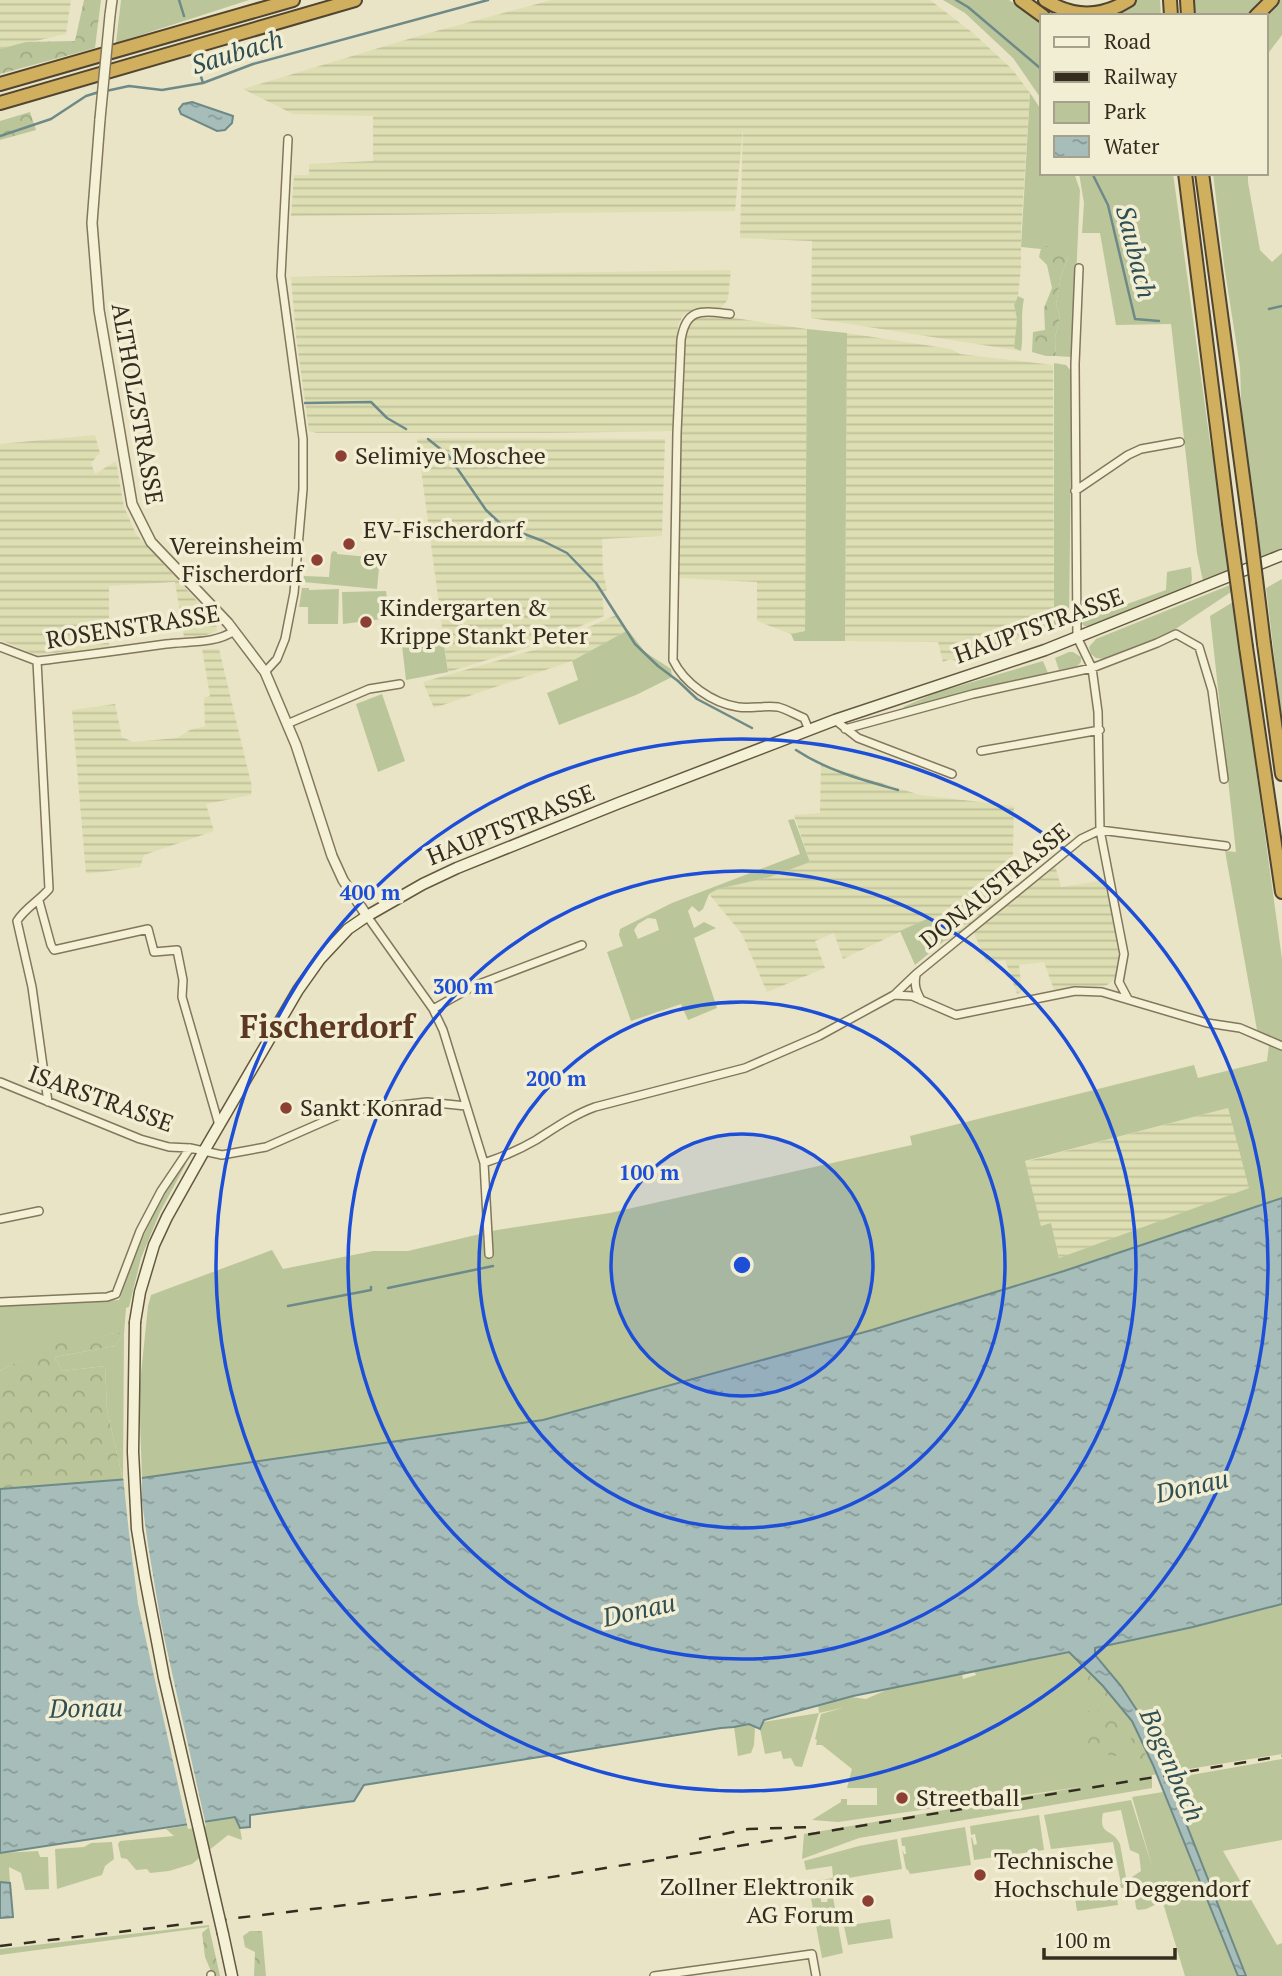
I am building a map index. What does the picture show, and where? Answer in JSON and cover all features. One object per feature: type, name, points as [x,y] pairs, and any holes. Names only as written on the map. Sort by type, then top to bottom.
[{"type":"highway","points":[[0,84],[293,0]]},
{"type":"highway","points":[[0,103],[355,0]]},
{"type":"highway","points":[[1021,0],[1040,14]]},
{"type":"highway","points":[[1045,0],[1071,13],[1080,14]]},
{"type":"highway","points":[[1094,14],[1108,11],[1129,0]]},
{"type":"highway","points":[[1258,14],[1272,0]]},
{"type":"highway","points":[[1185,175],[1229,523],[1282,892]]},
{"type":"highway","points":[[1202,175],[1282,774]]},
{"type":"main road","name":"HAUPTSTRASSE","points":[[232,1976],[164,1678],[139,1541],[133,1479],[135,1322],[139,1292],[154,1245],[167,1217],[298,990],[320,959],[348,929],[367,916],[457,868],[835,720],[1045,650],[1282,555]]},
{"type":"street","name":"ALTHOLZSTRASSE","points":[[112,0],[92,223],[99,310],[132,503],[151,542],[234,631],[265,672],[296,746],[332,856],[343,880],[367,916]]},
{"type":"street","points":[[265,672],[277,659],[285,639],[294,593],[303,489],[303,439],[281,276],[288,139]]},
{"type":"street","points":[[1079,268],[1075,364],[1077,637],[1092,668],[1100,730],[1100,830]]},
{"type":"street","points":[[730,314],[704,311],[696,313],[683,328],[677,433],[673,660],[678,670],[697,688],[721,703],[740,707],[778,707],[804,718],[809,730]]},
{"type":"street","points":[[1075,491],[1128,455],[1141,449],[1180,442]]},
{"type":"street","name":"ROSENSTRASSE","points":[[0,647],[37,661],[224,638],[234,631]]},
{"type":"street","points":[[845,729],[973,694],[1092,668],[1176,634],[1199,647],[1213,690],[1223,779]]},
{"type":"street","name":"ROSENSTRASSE","points":[[37,661],[49,878],[48,889],[39,901],[23,911],[17,921],[32,987],[48,1102]]},
{"type":"street","points":[[287,724],[369,689],[400,684]]},
{"type":"street","points":[[835,720],[858,738],[952,774]]},
{"type":"street","points":[[981,751],[1100,730]]},
{"type":"street","name":"DONAUSTRASSE","points":[[484,1163],[534,1141],[578,1113],[746,1068],[819,1036],[894,995],[1081,839],[1100,830],[1226,846]]},
{"type":"street","name":"DONAUSTRASSE","points":[[1100,830],[1124,954],[1119,982]]},
{"type":"street","points":[[39,901],[54,950],[148,929],[155,953],[177,950],[183,980],[182,997],[219,1125]]},
{"type":"street","points":[[367,916],[433,1009],[443,1030],[484,1163],[489,1254]]},
{"type":"street","points":[[433,1009],[474,986],[582,945]]},
{"type":"street","name":"DONAUSTRASSE","points":[[916,974],[914,982],[921,1000]]},
{"type":"street","points":[[1102,992],[1119,982],[1128,999]]},
{"type":"street","points":[[894,995],[912,996],[956,1014],[1075,990],[1102,992],[1207,1023],[1240,1028],[1282,1046]]},
{"type":"street","name":"ISARSTRASSE","points":[[0,1082],[140,1139],[169,1147],[190,1148],[222,1155],[265,1147],[348,1111],[427,1102],[466,1106]]},
{"type":"street","name":"ISARSTRASSE","points":[[0,1302],[107,1297],[116,1294],[140,1231],[161,1191],[190,1148]]},
{"type":"street","points":[[0,1219],[39,1211]]},
{"type":"street","points":[[654,1976],[812,1954],[816,1976]]},
{"type":"green space","points":[[0,0],[71,0],[66,34],[0,49]]},
{"type":"green space","points":[[84,0],[101,0],[95,48],[0,74],[0,49],[26,42],[75,41]]},
{"type":"green space","points":[[121,0],[249,0],[116,43]]},
{"type":"green space","points":[[552,0],[930,0],[973,33],[1012,69],[1030,93],[1021,268],[1018,296],[1014,305],[1017,319],[1014,348],[1021,351],[811,318],[812,241],[740,238],[743,127],[735,211],[291,216],[294,175],[309,175],[309,164],[373,161],[373,116],[293,114],[243,89],[425,34]]},
{"type":"green space","points":[[943,0],[1009,0],[1040,22],[1040,97],[1013,58],[965,13]]},
{"type":"green space","points":[[1133,0],[1160,0],[1161,14],[1101,14]]},
{"type":"green space","points":[[1194,0],[1261,0],[1248,14],[1195,14]]},
{"type":"green space","points":[[1282,0],[1282,35],[1268,53],[1268,14],[1266,14]]},
{"type":"green space","points":[[1030,93],[1040,108],[1040,175],[1075,175],[1080,190],[1071,357],[1056,356],[1055,338],[1060,316],[1056,304],[1068,257],[1043,246],[1039,257],[1041,249],[1021,247]]},
{"type":"green space","points":[[30,112],[36,130],[0,140],[0,121]]},
{"type":"green space","points":[[1079,175],[1173,175],[1210,442],[1220,490],[1228,571],[1203,581],[1197,553],[1171,324],[1116,325],[1100,233],[1082,233],[1084,203]]},
{"type":"green space","points":[[1213,175],[1248,175],[1260,250],[1272,262],[1282,253],[1282,548],[1258,558],[1242,425],[1240,367]]},
{"type":"green space","points":[[1042,246],[1059,246],[1068,257],[1056,304],[1060,316],[1055,338],[1056,356],[1032,352],[1033,332],[1045,330],[1044,308],[1052,288],[1047,265],[1039,257]]},
{"type":"green space","points":[[731,270],[728,299],[723,306],[719,309],[699,308],[684,314],[678,325],[675,429],[671,431],[309,431],[291,277]]},
{"type":"green space","points":[[1018,296],[1024,299],[1021,351],[1014,348],[1017,319],[1014,305]]},
{"type":"green space","points":[[715,315],[807,329],[805,631],[791,634],[757,621],[757,582],[678,578],[683,334],[690,320]]},
{"type":"green space","points":[[807,329],[847,333],[845,641],[794,641],[791,634],[805,631]]},
{"type":"green space","points":[[847,333],[951,349],[960,354],[1053,365],[1054,627],[956,661],[950,659],[943,662],[938,642],[845,641]]},
{"type":"green space","points":[[1054,363],[1066,365],[1072,372],[1069,621],[1054,627]]},
{"type":"green space","points":[[95,435],[100,453],[91,463],[95,474],[116,461],[124,507],[136,534],[216,622],[217,631],[184,637],[175,582],[109,586],[109,647],[37,655],[0,640],[0,444]]},
{"type":"green space","points":[[417,439],[665,439],[662,536],[602,539],[603,572],[607,590],[602,592],[604,616],[536,645],[448,672]]},
{"type":"green space","points":[[333,551],[337,554],[380,558],[377,589],[303,582],[304,576],[329,577]]},
{"type":"green space","points":[[1191,567],[1190,588],[1089,626],[1084,626],[1080,621],[1166,590],[1167,572]]},
{"type":"green space","points":[[1282,579],[1282,721],[1266,588]]},
{"type":"green space","points":[[1230,585],[1231,592],[1162,638],[1104,659],[1091,654],[1089,647],[1096,639]]},
{"type":"green space","points":[[302,588],[339,589],[338,624],[308,624],[308,607],[299,607]]},
{"type":"green space","points":[[386,591],[390,618],[343,624],[342,592]]},
{"type":"green space","points":[[1233,602],[1282,959],[1282,1040],[1257,1030],[1225,851],[1236,852],[1210,616]]},
{"type":"green space","points":[[616,615],[628,630],[572,661],[434,708],[423,682],[541,648]]},
{"type":"green space","points":[[628,630],[645,652],[671,669],[672,677],[636,695],[559,725],[547,693],[578,680],[572,661]]},
{"type":"green space","points":[[443,639],[448,672],[406,680],[402,645]]},
{"type":"green space","points":[[202,649],[219,649],[252,787],[251,795],[206,804],[214,831],[144,855],[140,867],[86,874],[72,710],[115,704],[122,737],[133,742],[177,738],[190,730],[205,726],[204,698],[210,696]]},
{"type":"green space","points":[[1069,652],[1081,657],[1081,662],[1077,666],[1059,670],[1055,658]]},
{"type":"green space","points":[[1043,661],[1048,673],[903,707],[935,693]]},
{"type":"green space","points":[[382,694],[405,761],[378,772],[356,704]]},
{"type":"green space","points":[[821,764],[920,795],[1014,806],[1012,887],[953,939],[944,941],[931,917],[843,959],[834,933],[815,941],[825,968],[767,992],[742,934],[709,894],[718,889],[770,877],[810,862],[794,815],[820,813]]},
{"type":"green space","points":[[794,819],[810,862],[770,877],[718,889],[709,894],[699,912],[692,906],[688,911],[694,928],[704,922],[716,928],[694,938],[717,1008],[688,1020],[681,1004],[631,1021],[607,952],[623,946],[620,929],[672,903],[800,854],[788,820]],"holes":[[[648,918],[656,919],[659,930],[638,939],[634,930],[638,924]]]},
{"type":"green space","points":[[1055,865],[1061,887],[1106,880],[1118,942],[1116,978],[1107,985],[1095,988],[1054,990],[1044,962],[1019,965],[1022,991],[1017,994],[1005,960],[987,963],[974,933]]},
{"type":"green space","points":[[931,917],[944,941],[915,965],[900,931]]},
{"type":"green space","points":[[1269,1045],[1282,1049],[1282,1198],[1064,1271],[872,1330],[543,1420],[142,1478],[139,1393],[151,1295],[272,1250],[283,1269],[373,1251],[408,1251],[497,1230],[610,1213],[912,1145],[910,1136],[1194,1065],[1198,1078],[1267,1061]],"holes":[[[1228,1108],[1249,1188],[1059,1258],[1051,1223],[1041,1226],[1025,1161]]]},
{"type":"green space","points":[[1228,1108],[1250,1188],[1059,1258],[1051,1224],[1041,1226],[1024,1162]]},
{"type":"green space","points":[[187,1162],[160,1212],[141,1258],[129,1307],[126,1308],[123,1480],[107,1410],[105,1366],[62,1371],[55,1357],[115,1346],[123,1334],[114,1333],[83,1342],[65,1337],[0,1371],[0,1303],[119,1300],[153,1216]]},
{"type":"green space","points":[[124,1333],[115,1346],[55,1357],[62,1371],[105,1366],[107,1410],[123,1480],[0,1489],[0,1371],[65,1336],[83,1341]]},
{"type":"green space","points":[[1282,1604],[1282,1754],[1152,1775],[1152,1788],[859,1838],[802,1859],[804,1834],[1080,1787],[838,1822],[812,1820],[841,1802],[841,1799],[847,1799],[847,1805],[877,1805],[877,1788],[847,1788],[852,1769],[822,1745],[816,1745],[821,1714],[842,1708],[819,1713],[818,1705],[851,1697],[866,1699],[891,1688],[962,1673],[963,1679],[976,1675],[974,1671],[1187,1628]]},
{"type":"green space","points":[[1113,1662],[1120,1682],[1126,1683],[1131,1701],[1118,1752],[1116,1756],[1109,1756],[1104,1745],[1087,1745],[1093,1729],[1088,1721],[1088,1711],[1097,1710],[1103,1715],[1107,1711],[1096,1688],[1077,1672],[1085,1671],[1100,1686],[1104,1684],[1106,1664]]},
{"type":"green space","points":[[819,1713],[802,1767],[795,1766],[791,1758],[783,1759],[781,1751],[765,1754],[760,1729],[763,1722]]},
{"type":"green space","points":[[749,1724],[755,1727],[754,1745],[751,1753],[738,1756],[734,1727]]},
{"type":"green space","points":[[1134,1729],[1153,1771],[1147,1772],[1133,1751],[1131,1741]]},
{"type":"green space","points":[[1282,1759],[1282,1840],[1223,1851],[1277,1945],[1282,1943],[1282,1976],[1246,1976],[1168,1779]]},
{"type":"green space","points":[[1163,1792],[1238,1976],[1185,1976],[1160,1893],[1159,1903],[1146,1909],[1136,1908],[1132,1877],[1141,1871],[1139,1854],[1130,1850],[1121,1810],[1103,1813],[1102,1820],[1104,1829],[1120,1844],[1128,1888],[1119,1888],[1118,1885],[1121,1884],[1113,1842],[1051,1849],[1044,1815],[1131,1800],[1152,1866],[1132,1797]]},
{"type":"green space","points":[[1039,1815],[1044,1850],[974,1860],[972,1837],[974,1845],[977,1844],[975,1834],[971,1835],[970,1826]]},
{"type":"green space","points":[[235,1817],[242,1840],[228,1835],[192,1864],[150,1873],[147,1869],[136,1870],[127,1859],[121,1858],[118,1844],[120,1841],[174,1836],[166,1829]]},
{"type":"green space","points":[[965,1827],[971,1865],[910,1874],[906,1869],[902,1849],[906,1854],[905,1846],[902,1846],[901,1838]]},
{"type":"green space","points":[[897,1839],[902,1869],[830,1881],[832,1894],[821,1896],[821,1902],[827,1902],[828,1898],[833,1897],[843,1953],[822,1958],[808,1882],[833,1878],[832,1866],[806,1870],[804,1861]]},
{"type":"green space","points":[[112,1842],[114,1859],[105,1866],[102,1875],[57,1889],[55,1849]]},
{"type":"green space","points":[[38,1851],[40,1857],[48,1857],[49,1889],[25,1890],[21,1873],[9,1867],[10,1883],[0,1882],[0,1853]]},
{"type":"green space","points":[[1115,1885],[1118,1905],[1077,1911],[1074,1891]]},
{"type":"green space","points":[[890,1919],[893,1938],[848,1945],[844,1926]]},
{"type":"green space","points":[[209,1927],[0,1955],[0,1949]]},
{"type":"green space","points":[[209,1927],[220,1976],[213,1976],[205,1957],[202,1933]]},
{"type":"green space","points":[[250,1931],[262,1931],[266,1976],[254,1976],[255,1952],[245,1947],[243,1936]]},
{"type":"water","points":[[192,102],[233,116],[232,123],[225,130],[217,131],[181,114],[179,109],[183,104]]},
{"type":"water","name":"Donau","points":[[1282,1198],[1282,1604],[1095,1648],[1095,1655],[1121,1686],[1140,1715],[1162,1762],[1246,1976],[1238,1976],[1153,1765],[1132,1721],[1103,1686],[1069,1652],[853,1696],[764,1720],[760,1729],[749,1724],[364,1785],[354,1801],[250,1815],[250,1827],[240,1828],[235,1817],[0,1853],[0,1489],[142,1478],[543,1420],[872,1330],[1064,1271]]},
{"type":"water","points":[[0,1882],[10,1883],[13,1917],[0,1918]]},
{"type":"pier","points":[[142,1474],[142,1501],[161,1623],[206,1826],[188,1829],[138,1604],[123,1476]]},
{"type":"waterway","points":[[179,0],[184,16]]},
{"type":"waterway","name":"Saubach","points":[[106,91],[129,86],[162,90],[203,83],[253,64],[488,0]]},
{"type":"waterway","name":"Saubach","points":[[956,0],[968,7],[1040,68]]},
{"type":"waterway","points":[[197,64],[203,83]]},
{"type":"waterway","name":"Saubach","points":[[0,136],[51,119],[86,96],[99,92]]},
{"type":"waterway","name":"Saubach","points":[[1093,175],[1108,205],[1135,319],[1159,321]]},
{"type":"waterway","name":"Saubach","points":[[1269,309],[1282,306]]},
{"type":"waterway","points":[[305,403],[371,402],[387,418],[406,429]]},
{"type":"waterway","points":[[428,439],[448,455],[486,510],[503,526],[567,553],[596,583],[635,644],[658,666],[697,699],[752,728]]},
{"type":"waterway","points":[[796,750],[833,769],[898,790]]},
{"type":"waterway","points":[[388,1288],[493,1266]]},
{"type":"waterway","points":[[288,1306],[371,1290],[371,1287]]},
{"type":"railway","points":[[0,1946],[473,1890],[1282,1756]]},
{"type":"railway","points":[[699,1839],[748,1829],[813,1827]]},
{"type":"place","name":"Selimiye Moschee","points":[[341,456]]},
{"type":"place","name":"EV-Fischerdorf ev","points":[[349,544]]},
{"type":"place","name":"Vereinsheim Fischerdorf","points":[[317,560]]},
{"type":"place","name":"Kindergarten & Krippe Stankt Peter","points":[[366,622]]},
{"type":"place","name":"Sankt Konrad","points":[[286,1108]]},
{"type":"place","name":"Streetball","points":[[902,1798]]},
{"type":"place","name":"Technische Hochschule Deggendorf","points":[[980,1875]]},
{"type":"place","name":"Zollner Elektronik AG Forum","points":[[868,1901]]},
{"type":"district","name":"Fischerdorf","points":[[327,1027]]},
{"type":"water label","name":"Bogenbach","points":[[1172,1765]]}]
